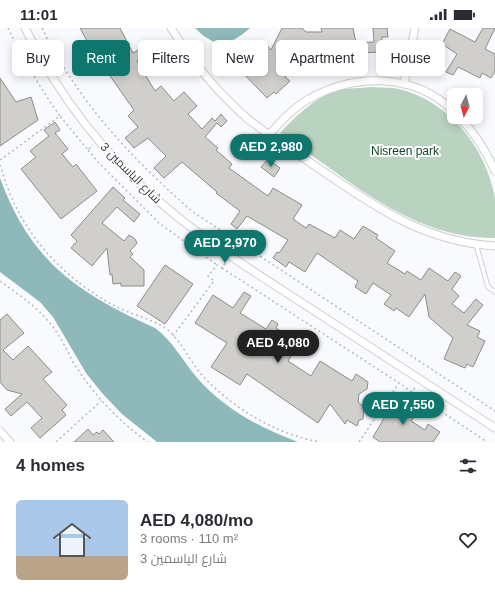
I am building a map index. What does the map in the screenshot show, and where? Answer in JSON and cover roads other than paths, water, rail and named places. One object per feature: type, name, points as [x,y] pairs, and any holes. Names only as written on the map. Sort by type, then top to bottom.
[{"type":"street","name":"شارع الياسمين 3","points":[[25,28],[54,81],[98,140],[160,203],[230,256],[495,428]]},
{"type":"street","points":[[171,28],[184,48],[214,87],[249,120],[374,206],[422,231],[448,239],[495,246]]},
{"type":"street","points":[[404,84],[415,28]]},
{"type":"street","points":[[269,135],[286,116],[306,100],[329,89],[354,82],[380,80],[404,84],[429,94],[447,107]]},
{"type":"street","points":[[466,124],[486,150],[495,171]]},
{"type":"street","points":[[0,431],[10,442]]},
{"type":"lane","points":[[476,244],[486,282],[488,287],[495,292]]},
{"type":"water","points":[[195,28],[250,28],[233,40],[212,41],[202,35]]},
{"type":"water","points":[[0,178],[12,207],[26,232],[42,253],[60,271],[79,287],[102,301],[155,328],[168,339],[193,373],[208,390],[231,408],[257,424],[298,442],[157,442],[122,414],[86,373],[53,317],[40,302],[0,272]]},
{"type":"park label","name":"Nisreen park","points":[[405,151]]}]
